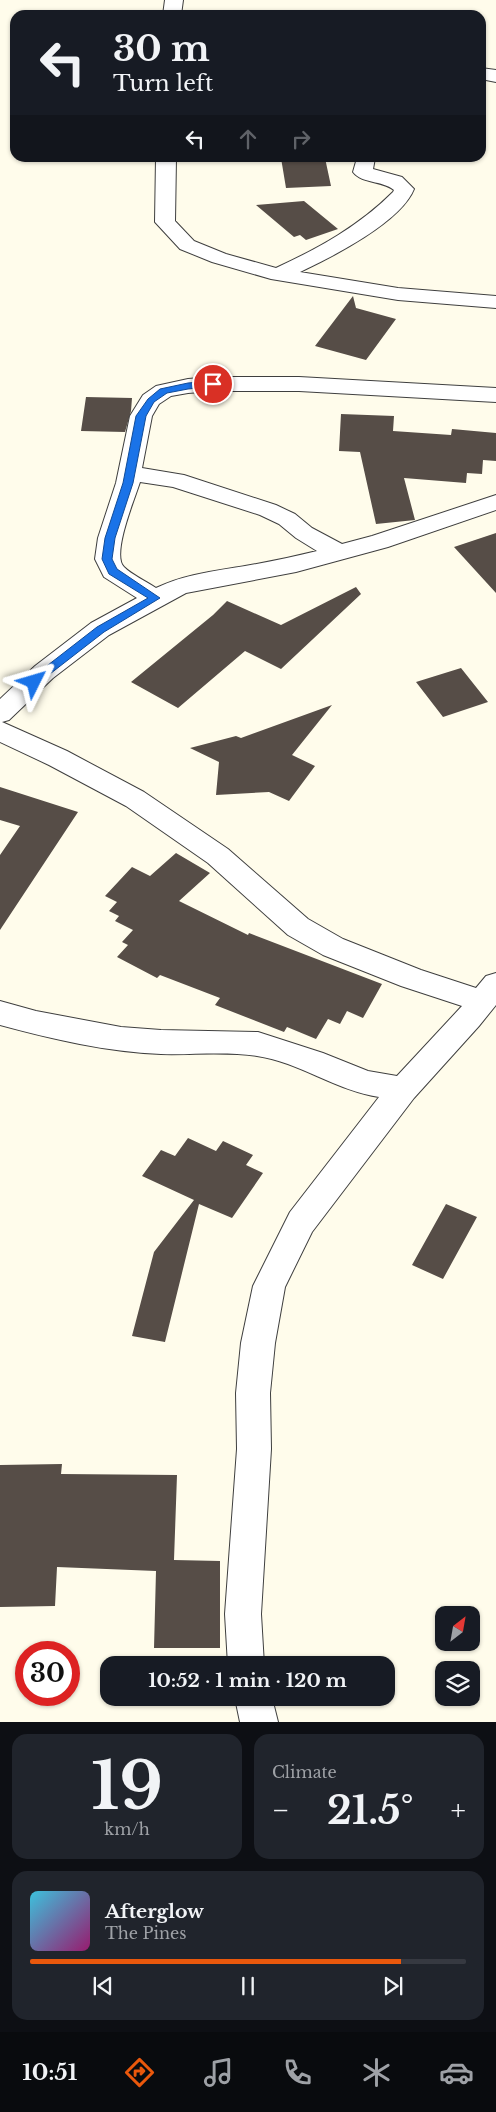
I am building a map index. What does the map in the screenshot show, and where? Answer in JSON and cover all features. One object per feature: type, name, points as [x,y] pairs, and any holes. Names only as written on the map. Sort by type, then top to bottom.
[{"type":"street","points":[[166,162],[165,222],[187,245],[219,258],[278,275],[398,294],[496,302]]},
{"type":"street","points":[[278,275],[316,258],[359,233],[402,194],[404,189],[398,181],[372,176],[364,172],[365,162]]},
{"type":"street","points":[[155,598],[113,571],[107,559],[110,538],[128,483],[128,473],[141,416],[151,400],[164,391],[188,386],[299,384],[496,395]]},
{"type":"street","points":[[128,473],[176,480],[268,510],[287,519],[304,533],[337,552]]},
{"type":"street","points":[[0,714],[44,672],[93,635],[155,598],[178,587],[205,580],[296,564],[380,542],[496,502]]},
{"type":"street","points":[[0,731],[58,758],[135,799],[218,856],[298,927],[333,947],[411,978],[489,992]]},
{"type":"street","points":[[245,1656],[243,1614],[254,1449],[253,1393],[258,1343],[269,1286],[301,1222],[404,1089],[489,992]]},
{"type":"street","points":[[0,1013],[36,1023],[121,1039],[162,1042],[258,1044],[312,1060],[365,1083],[404,1089]]},
{"type":"street","points":[[256,1706],[259,1722]]},
{"type":"building","points":[[282,162],[326,162],[331,186],[286,188]]},
{"type":"building","points":[[304,201],[338,229],[306,240],[300,235],[294,237],[256,205]]},
{"type":"building","points":[[353,296],[356,308],[396,319],[366,360],[315,346]]},
{"type":"building","points":[[86,397],[132,398],[131,411],[125,432],[81,431]]},
{"type":"building","points":[[341,414],[394,416],[393,431],[451,435],[452,429],[496,433],[496,461],[483,460],[482,474],[467,473],[466,483],[404,478],[415,520],[376,524],[360,452],[339,451]]},
{"type":"building","points":[[496,533],[496,593],[454,547]]},
{"type":"building","points":[[356,587],[361,594],[281,669],[245,651],[178,708],[131,682],[213,615],[227,601],[281,625]]},
{"type":"building","points":[[461,668],[488,702],[443,717],[416,682]]},
{"type":"building","points":[[332,705],[292,755],[315,766],[289,801],[269,792],[216,795],[219,762],[190,748],[236,736],[241,738]]},
{"type":"building","points":[[0,787],[78,812],[0,930],[0,855],[20,826],[0,820]]},
{"type":"building","points":[[176,853],[210,873],[179,901],[248,935],[249,933],[382,984],[363,1018],[347,1011],[340,1024],[328,1019],[316,1039],[287,1027],[284,1032],[215,1005],[220,998],[160,975],[157,978],[117,957],[128,945],[122,942],[133,930],[115,921],[119,916],[109,911],[117,902],[105,896],[132,867],[150,876]]},
{"type":"building","points":[[188,1138],[216,1151],[223,1141],[253,1155],[246,1165],[263,1173],[232,1218],[199,1204],[165,1342],[132,1336],[154,1252],[194,1200],[142,1176],[161,1150],[175,1156]]},
{"type":"building","points":[[446,1204],[477,1217],[443,1279],[412,1265]]},
{"type":"building","points":[[62,1464],[61,1474],[177,1475],[174,1560],[220,1561],[220,1648],[154,1648],[156,1571],[57,1567],[55,1606],[0,1607],[0,1465]]},
{"type":"route","points":[[34,682],[44,672],[100,630],[155,598],[113,571],[107,559],[110,538],[128,483],[128,473],[141,416],[151,400],[164,391],[188,386],[213,384]]}]
